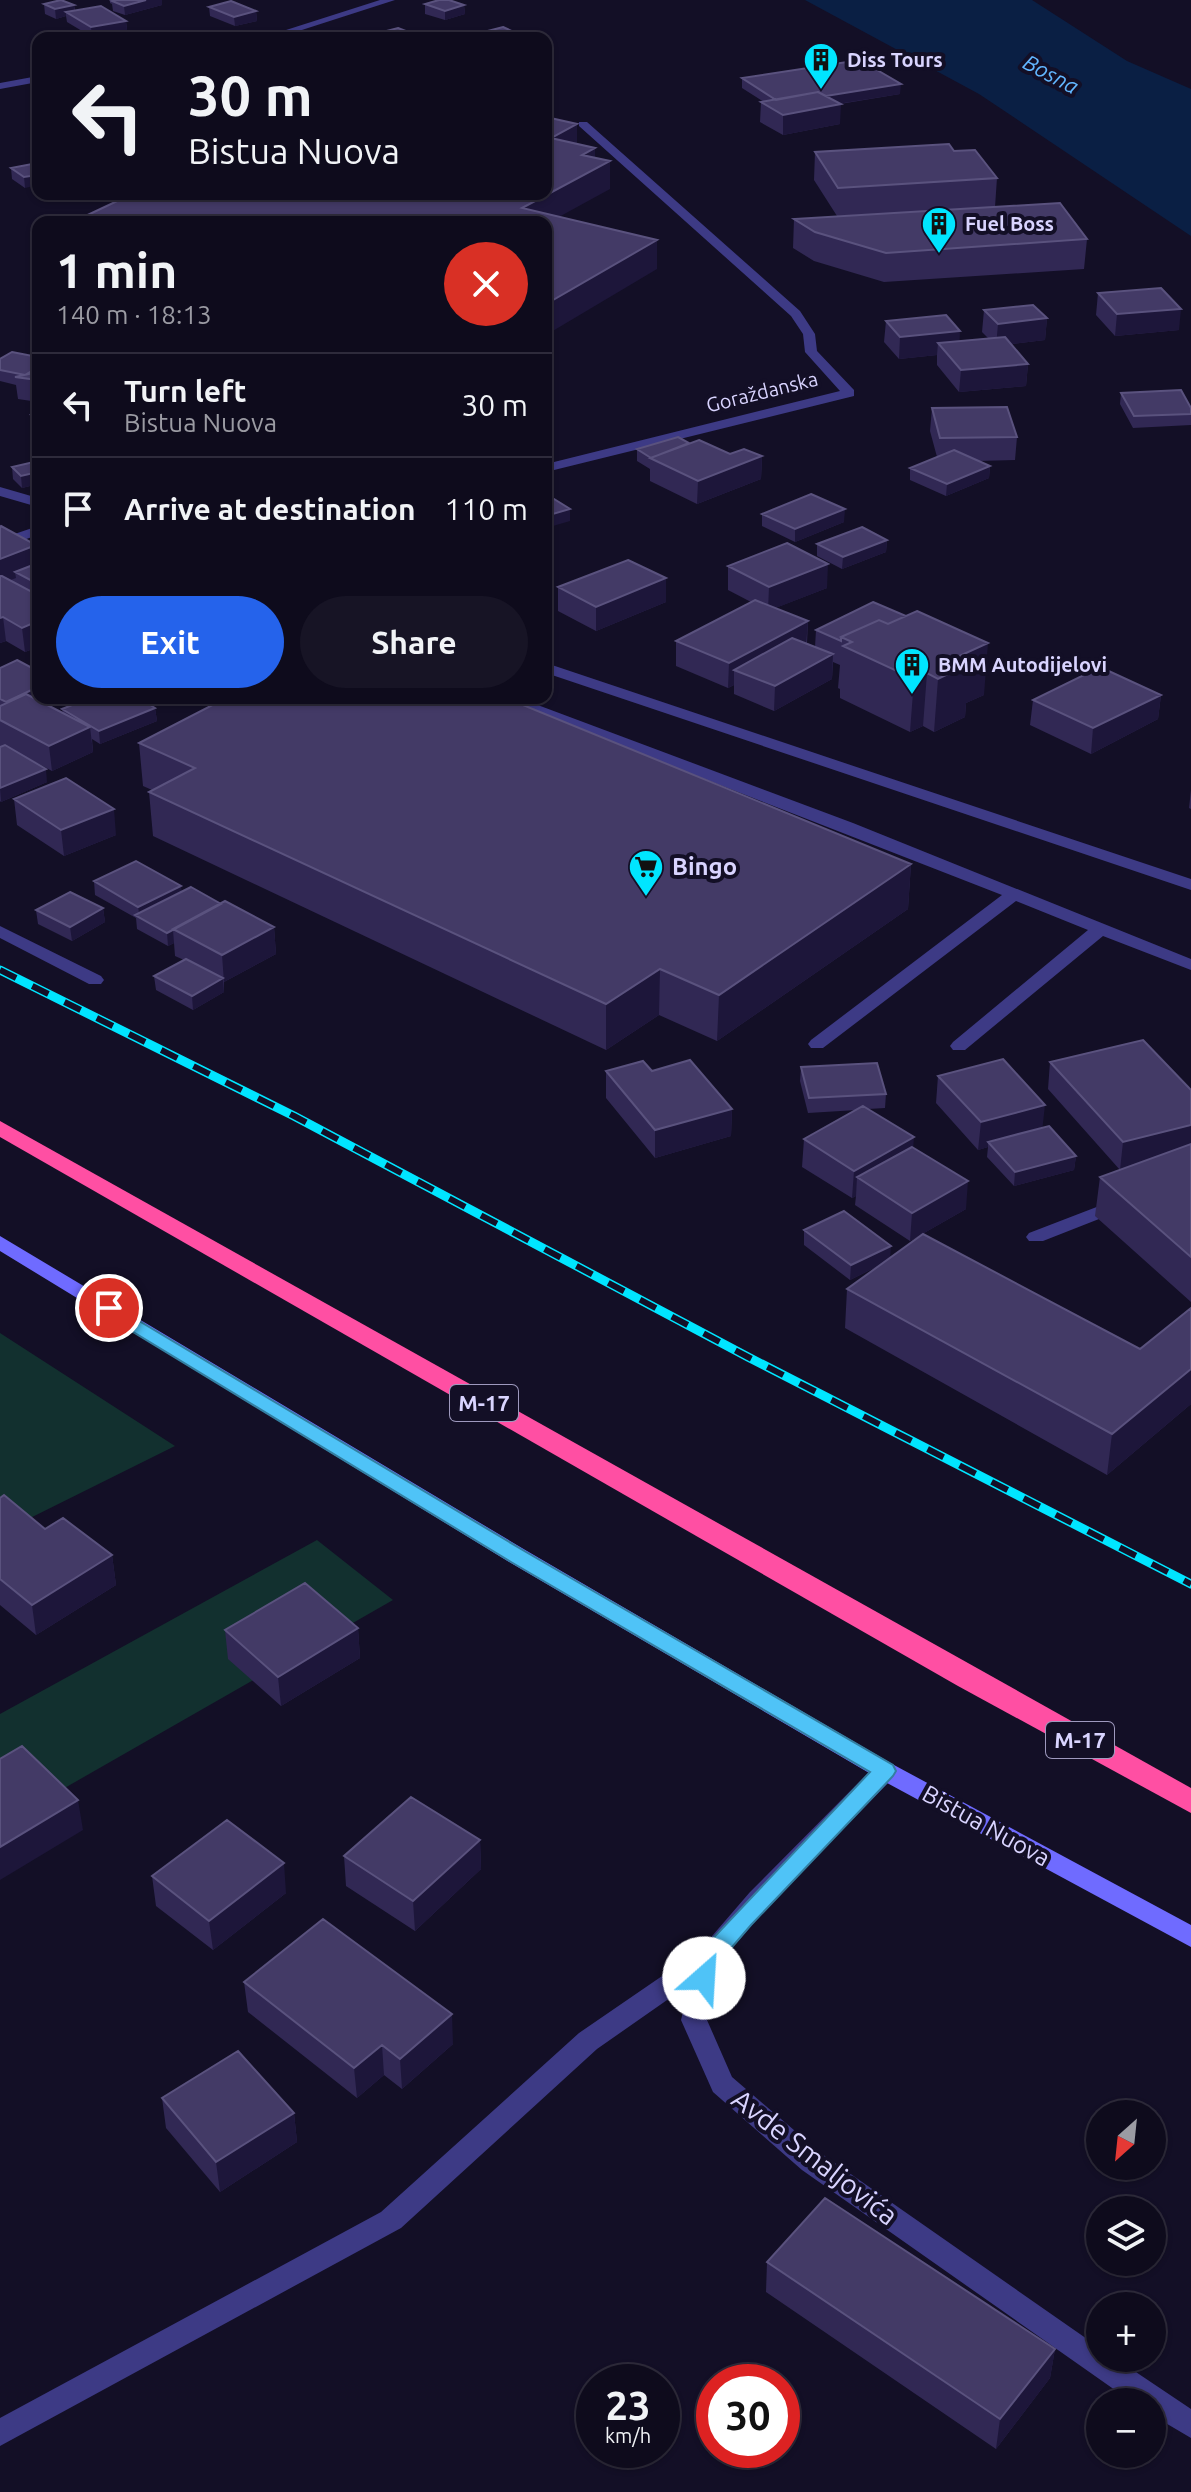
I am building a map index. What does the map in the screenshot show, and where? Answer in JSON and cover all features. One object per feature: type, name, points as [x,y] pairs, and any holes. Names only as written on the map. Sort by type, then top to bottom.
[{"type":"highway","name":"M-17","points":[[0,1128],[940,1663],[1191,1802]]},
{"type":"street","points":[[286,32],[390,0]]},
{"type":"street","points":[[0,86],[32,80]]},
{"type":"street","name":"Goraždanska","points":[[552,467],[849,393],[811,352],[809,334],[796,314],[583,124]]},
{"type":"street","points":[[0,491],[32,501]]},
{"type":"street","points":[[0,544],[32,532]]},
{"type":"street","points":[[552,670],[1191,885]]},
{"type":"street","points":[[521,704],[847,827],[1191,965]]},
{"type":"street","points":[[817,1044],[1014,894]]},
{"type":"street","points":[[959,1046],[1100,929]]},
{"type":"street","points":[[0,931],[95,980]]},
{"type":"street","points":[[1036,1237],[1135,1198]]},
{"type":"street","name":"Bistua Nuova","points":[[0,1242],[519,1557],[885,1771],[1191,1937]]},
{"type":"street","name":"Avde Smaljovića","points":[[885,1771],[759,1899],[709,1957],[694,2020],[722,2084],[812,2162],[1070,2344],[1191,2425]]},
{"type":"street","points":[[0,2433],[391,2220],[588,2041],[709,1957]]},
{"type":"green space","points":[[0,1333],[175,1446],[0,1533]]},
{"type":"green space","points":[[317,1540],[393,1600],[0,1825],[0,1714]]},
{"type":"water","name":"Bosna","points":[[805,0],[1032,0],[1127,61],[1191,89],[1191,236],[979,94]]},
{"type":"building","points":[[61,0],[74,5],[55,9],[44,4]]},
{"type":"building","points":[[146,0],[124,6],[112,1]]},
{"type":"building","points":[[439,0],[464,5],[445,11],[425,4]]},
{"type":"building","points":[[231,1],[256,11],[234,17],[209,7]]},
{"type":"building","points":[[101,6],[126,21],[91,27],[66,12]]},
{"type":"building","points":[[503,27],[514,32],[484,32]]},
{"type":"building","points":[[398,28],[408,32],[382,32]]},
{"type":"building","points":[[860,60],[901,84],[826,96],[818,92],[776,100],[742,78]]},
{"type":"building","points":[[818,92],[841,104],[783,115],[761,102]]},
{"type":"building","points":[[552,118],[577,124],[552,137]]},
{"type":"building","points":[[552,138],[595,148],[582,155],[610,161],[552,192]]},
{"type":"building","points":[[949,144],[954,151],[975,150],[997,178],[838,188],[815,152]]},
{"type":"building","points":[[32,164],[32,176],[24,177],[11,168]]},
{"type":"building","points":[[119,200],[537,200],[522,208],[657,240],[552,301],[552,216],[85,216]]},
{"type":"building","points":[[1060,203],[1087,239],[886,253],[815,232],[794,219]]},
{"type":"building","points":[[1161,288],[1181,309],[1117,314],[1098,293]]},
{"type":"building","points":[[1033,305],[1047,318],[998,324],[984,310]]},
{"type":"building","points":[[946,315],[960,331],[900,337],[886,321]]},
{"type":"building","points":[[1005,337],[1028,364],[961,370],[938,343]]},
{"type":"building","points":[[12,352],[32,356],[32,371],[25,375],[0,370],[0,359]]},
{"type":"building","points":[[32,373],[32,379],[15,377]]},
{"type":"building","points":[[1181,390],[1191,414],[1134,416],[1121,393]]},
{"type":"building","points":[[1007,407],[1017,437],[940,438],[932,408]]},
{"type":"building","points":[[678,437],[689,443],[651,458],[637,449]]},
{"type":"building","points":[[699,440],[730,454],[744,449],[762,456],[698,481],[650,458]]},
{"type":"building","points":[[954,450],[990,466],[947,484],[910,468]]},
{"type":"building","points":[[32,462],[32,473],[21,476],[12,467]]},
{"type":"building","points":[[811,494],[845,509],[795,529],[762,514]]},
{"type":"building","points":[[552,498],[570,509],[552,514]]},
{"type":"building","points":[[0,527],[32,543],[32,547],[0,559]]},
{"type":"building","points":[[862,527],[887,540],[843,557],[817,544]]},
{"type":"building","points":[[787,543],[828,564],[769,587],[728,566]]},
{"type":"building","points":[[628,560],[666,578],[596,607],[558,587]]},
{"type":"building","points":[[32,565],[32,581],[15,572]]},
{"type":"building","points":[[2,576],[32,592],[32,624],[22,628],[0,618]]},
{"type":"building","points":[[755,600],[808,621],[729,663],[676,641]]},
{"type":"building","points":[[873,602],[906,616],[888,624],[879,620],[841,637],[841,641],[816,630]]},
{"type":"building","points":[[917,611],[988,643],[955,658],[969,664],[938,679],[927,673],[914,679],[843,646],[852,642],[841,637],[879,620],[888,624]]},
{"type":"building","points":[[792,638],[833,654],[775,686],[734,670]]},
{"type":"building","points":[[17,660],[32,668],[32,690],[6,702],[0,699],[0,668]]},
{"type":"building","points":[[1100,667],[1161,695],[1093,728],[1033,700]]},
{"type":"building","points":[[26,694],[32,697],[32,704],[45,704],[90,727],[49,746],[0,720],[0,706]]},
{"type":"building","points":[[75,704],[149,704],[155,708],[99,731],[62,709]]},
{"type":"building","points":[[214,704],[521,704],[911,864],[719,995],[660,969],[606,1004],[149,792],[195,768],[139,743]]},
{"type":"building","points":[[5,745],[46,769],[0,788],[0,747]]},
{"type":"building","points":[[66,778],[114,809],[61,830],[14,799]]},
{"type":"building","points":[[136,861],[181,886],[138,907],[94,881]]},
{"type":"building","points":[[191,887],[221,904],[167,933],[135,915]]},
{"type":"building","points":[[70,892],[103,908],[70,927],[36,910]]},
{"type":"building","points":[[225,901],[274,927],[222,955],[173,929]]},
{"type":"building","points":[[186,959],[223,978],[192,996],[154,976]]},
{"type":"building","points":[[1143,1040],[1191,1090],[1191,1125],[1123,1142],[1050,1062]]},
{"type":"building","points":[[1003,1059],[1045,1105],[981,1122],[938,1076]]},
{"type":"building","points":[[690,1060],[732,1109],[655,1130],[606,1071],[643,1061],[652,1071]]},
{"type":"building","points":[[877,1063],[886,1094],[809,1098],[801,1067]]},
{"type":"building","points":[[863,1106],[914,1137],[854,1171],[804,1139]]},
{"type":"building","points":[[1049,1126],[1076,1156],[1015,1172],[988,1142]]},
{"type":"building","points":[[1191,1144],[1191,1257],[1100,1177]]},
{"type":"building","points":[[912,1147],[968,1181],[912,1213],[857,1177]]},
{"type":"building","points":[[844,1211],[891,1246],[851,1265],[804,1230]]},
{"type":"building","points":[[923,1234],[1140,1349],[1191,1308],[1191,1369],[1112,1434],[847,1289]]},
{"type":"building","points":[[4,1495],[45,1529],[63,1518],[112,1555],[32,1605],[0,1579],[0,1498]]},
{"type":"building","points":[[305,1583],[358,1628],[278,1677],[225,1630]]},
{"type":"building","points":[[22,1746],[78,1800],[0,1847],[0,1759]]},
{"type":"building","points":[[411,1797],[480,1840],[413,1901],[344,1856]]},
{"type":"building","points":[[227,1820],[284,1863],[209,1921],[152,1876]]},
{"type":"building","points":[[323,1919],[452,2014],[400,2059],[382,2045],[354,2068],[244,1982]]},
{"type":"building","points":[[238,2051],[294,2113],[216,2162],[162,2098]]},
{"type":"building","points":[[825,2198],[1055,2349],[1000,2419],[767,2262]]},
{"type":"railway","points":[[0,970],[294,1116],[748,1357],[1191,1584]]},
{"type":"place","name":"Diss Tours","points":[[821,91]]},
{"type":"place","name":"Fuel Boss","points":[[939,255]]},
{"type":"place","name":"BMM Autodijelovi","points":[[912,696]]},
{"type":"place","name":"Bingo","points":[[646,898]]},
{"type":"route","points":[[109,1308],[519,1557],[885,1771],[759,1899],[709,1957],[704,1978]]}]
